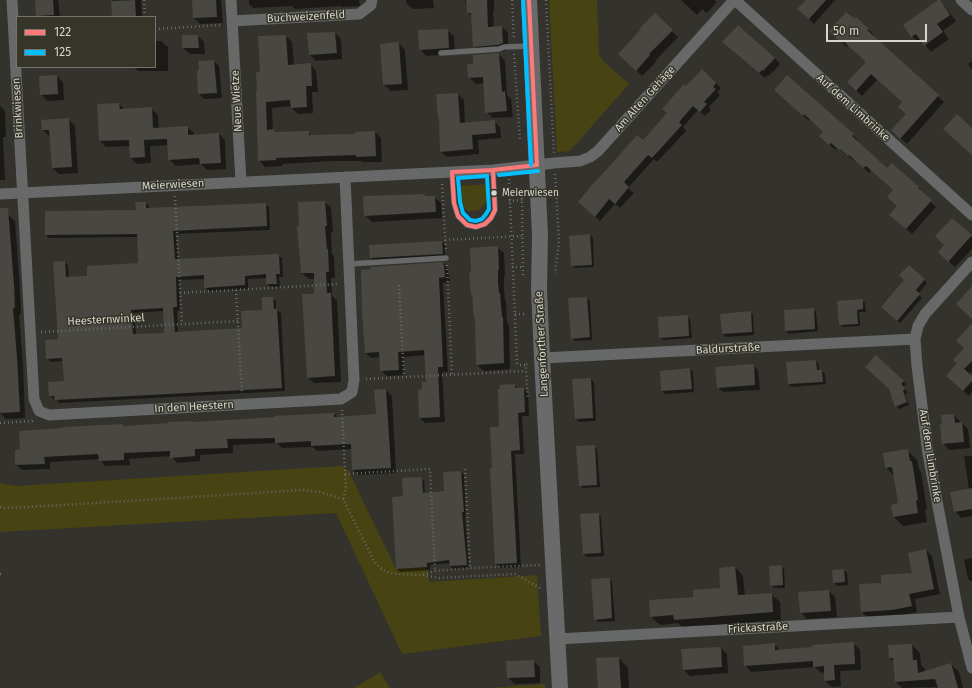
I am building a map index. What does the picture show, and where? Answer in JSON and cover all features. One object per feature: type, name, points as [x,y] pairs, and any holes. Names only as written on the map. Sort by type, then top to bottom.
[{"type":"main road","name":"Langenforther Straße","points":[[529,0],[540,235],[539,289],[542,358],[560,688]]},
{"type":"street","name":"Brinkwiesen","points":[[12,0],[23,193]]},
{"type":"street","name":"Neue Wietze","points":[[230,0],[241,182]]},
{"type":"street","name":"Buchweizenfeld","points":[[232,21],[359,14],[371,5],[372,0]]},
{"type":"street","name":"Am Alten Gehäge","points":[[537,165],[580,161],[590,157],[598,151],[734,0]]},
{"type":"street","name":"Auf dem Limbrinke","points":[[734,0],[972,215]]},
{"type":"street","points":[[961,0],[972,10]]},
{"type":"street","name":"Meierwiesen","points":[[0,194],[493,170],[537,165]]},
{"type":"street","points":[[341,399],[352,392],[354,380],[345,177]]},
{"type":"street","points":[[23,193],[34,399],[39,410]]},
{"type":"street","name":"Auf dem Limbrinke","points":[[972,262],[925,314],[918,326],[915,339],[928,454],[959,617],[972,668]]},
{"type":"street","name":"Baldurstraße","points":[[542,358],[915,339]]},
{"type":"street","name":"In den Heestern","points":[[39,410],[49,415],[341,399]]},
{"type":"street","name":"Frickastraße","points":[[557,639],[959,617]]},
{"type":"lane","points":[[441,53],[531,46]]},
{"type":"lane","points":[[446,172],[458,216],[467,225],[476,227],[486,224],[495,210],[493,170]]},
{"type":"lane","points":[[348,264],[446,258]]},
{"type":"path","points":[[144,0],[145,16]]},
{"type":"path","points":[[512,0],[520,144]]},
{"type":"path","points":[[156,29],[225,25],[232,21]]},
{"type":"path","points":[[508,168],[517,363],[519,365],[526,365]]},
{"type":"path","points":[[446,172],[445,240],[452,375]]},
{"type":"path","points":[[174,185],[182,324]]},
{"type":"path","points":[[512,267],[523,267],[522,194]]},
{"type":"path","points":[[509,201],[522,200]]},
{"type":"path","points":[[445,240],[523,236]]},
{"type":"path","points":[[180,293],[349,283]]},
{"type":"path","points":[[399,285],[404,377]]},
{"type":"path","points":[[236,290],[242,404]]},
{"type":"path","points":[[514,314],[525,314]]},
{"type":"path","name":"Heesternwinkel","points":[[31,333],[238,321]]},
{"type":"path","points":[[354,380],[526,371]]},
{"type":"path","points":[[341,399],[346,489],[343,498],[374,560],[380,568],[387,572],[397,574],[422,575],[438,578],[515,574],[541,589]]},
{"type":"path","points":[[0,423],[32,421],[39,410]]},
{"type":"path","points":[[345,474],[430,469],[435,571]]},
{"type":"path","points":[[464,469],[470,568]]},
{"type":"path","points":[[0,507],[46,506],[304,490],[320,492],[343,498]]},
{"type":"path","points":[[422,575],[435,571],[470,568],[540,565]]},
{"type":"shaded area","points":[[549,0],[597,0],[599,55],[605,63],[629,84],[570,151],[557,152]]},
{"type":"shaded area","points":[[488,184],[489,191],[484,205],[479,210],[468,211],[462,203],[460,197],[460,186]]},
{"type":"shaded area","points":[[341,466],[348,470],[396,569],[427,567],[429,582],[537,575],[541,636],[402,654],[336,513],[0,532],[0,483],[16,486]]},
{"type":"shaded area","points":[[380,672],[390,688],[354,688]]},
{"type":"shaded area","points":[[545,684],[545,688],[490,688]]},
{"type":"building","points":[[35,0],[53,0],[54,15],[36,16]]},
{"type":"building","points":[[135,0],[136,16],[112,16],[111,1]]},
{"type":"building","points":[[192,0],[216,0],[217,17],[193,18]]},
{"type":"building","points":[[466,0],[487,0],[488,27],[502,26],[503,43],[498,45],[473,47],[471,13],[467,13]]},
{"type":"building","points":[[806,0],[826,0],[809,19],[797,9]]},
{"type":"building","points":[[940,0],[950,15],[937,24],[943,32],[924,46],[916,34],[911,37],[903,25]]},
{"type":"building","points":[[846,12],[855,19],[856,17],[869,29],[867,30],[939,95],[900,139],[891,130],[906,114],[898,107],[902,102],[871,74],[856,91],[847,82],[866,62],[842,40],[840,42],[829,31]]},
{"type":"building","points":[[655,13],[673,30],[649,54],[650,55],[636,71],[618,54]]},
{"type":"building","points":[[738,25],[775,58],[763,71],[762,70],[759,73],[722,42]]},
{"type":"building","points":[[448,29],[449,48],[419,50],[418,30]]},
{"type":"building","points":[[335,32],[337,53],[309,55],[307,33]]},
{"type":"building","points":[[182,35],[198,35],[199,48],[182,48]]},
{"type":"building","points":[[286,35],[288,65],[311,63],[312,86],[306,86],[307,107],[291,108],[290,100],[266,102],[267,130],[274,129],[275,132],[309,131],[309,135],[355,134],[355,132],[375,131],[376,156],[356,157],[356,155],[276,158],[276,160],[258,161],[256,72],[260,72],[258,36]]},
{"type":"building","points":[[399,42],[402,84],[383,85],[380,44]]},
{"type":"building","points":[[499,53],[502,92],[505,91],[507,111],[485,113],[483,77],[468,78],[467,64],[473,64],[473,55]]},
{"type":"building","points":[[214,60],[217,93],[198,94],[198,61]]},
{"type":"building","points":[[702,69],[716,83],[713,87],[716,89],[704,102],[707,104],[700,112],[693,106],[679,122],[682,125],[652,158],[648,155],[624,182],[629,187],[615,204],[609,199],[595,217],[578,202],[637,135],[643,140],[667,113],[662,109],[684,84],[686,86]]},
{"type":"building","points":[[57,75],[58,94],[40,95],[39,76]]},
{"type":"building","points":[[787,75],[854,134],[852,136],[887,168],[892,163],[932,200],[906,229],[889,215],[897,206],[887,197],[893,190],[866,166],[863,168],[849,155],[848,156],[840,149],[839,150],[831,143],[829,145],[819,136],[823,132],[804,114],[803,116],[774,90]]},
{"type":"building","points":[[458,93],[460,123],[495,120],[496,133],[472,135],[473,149],[440,152],[439,119],[436,94]]},
{"type":"building","points":[[119,103],[120,109],[152,107],[153,128],[188,126],[188,135],[219,133],[221,163],[200,164],[199,158],[168,160],[167,139],[144,140],[145,157],[130,158],[129,140],[99,141],[97,104]]},
{"type":"building","points":[[957,114],[972,128],[972,155],[943,129]]},
{"type":"building","points":[[69,118],[72,167],[52,168],[49,130],[42,130],[41,120]]},
{"type":"building","points":[[425,194],[425,196],[435,196],[436,212],[364,216],[363,196]]},
{"type":"building","points":[[325,201],[327,226],[325,226],[329,272],[326,272],[327,293],[331,293],[335,376],[307,378],[302,294],[314,294],[314,273],[301,273],[297,226],[299,226],[298,202]]},
{"type":"building","points":[[135,202],[146,202],[146,208],[266,203],[267,226],[173,231],[175,259],[279,254],[280,274],[276,274],[277,284],[266,284],[266,274],[245,276],[245,285],[204,288],[204,275],[176,277],[177,307],[173,307],[175,332],[242,328],[241,311],[262,310],[262,297],[273,297],[274,309],[277,309],[282,388],[55,400],[54,396],[49,396],[48,382],[64,381],[62,358],[46,359],[45,340],[58,339],[53,262],[65,261],[66,277],[87,276],[87,266],[138,263],[137,234],[45,235],[45,211],[136,210]],"holes":[[[163,308],[164,333],[133,334],[131,310]]]},
{"type":"building","points":[[0,208],[8,208],[14,285],[15,308],[13,308],[20,412],[0,413]]},
{"type":"building","points":[[952,218],[972,235],[948,262],[938,252],[944,245],[935,236]]},
{"type":"building","points":[[590,234],[592,265],[571,266],[569,236]]},
{"type":"building","points":[[442,241],[443,254],[370,258],[369,245]]},
{"type":"building","points":[[498,246],[498,282],[503,317],[504,363],[476,365],[475,318],[474,319],[469,272],[471,271],[470,248]]},
{"type":"building","points":[[443,262],[445,277],[439,278],[443,367],[438,367],[440,417],[419,418],[418,390],[422,389],[422,382],[426,382],[424,350],[398,352],[399,370],[380,371],[379,352],[365,353],[361,270],[371,269],[371,267]]},
{"type":"building","points":[[909,265],[925,279],[916,290],[920,294],[897,321],[881,307],[904,280],[899,275]]},
{"type":"building","points":[[972,286],[972,319],[956,304]]},
{"type":"building","points":[[587,297],[590,337],[571,339],[568,298]]},
{"type":"building","points":[[863,299],[863,309],[857,310],[858,324],[839,325],[837,301]]},
{"type":"building","points":[[814,308],[815,329],[785,331],[784,310]]},
{"type":"building","points":[[751,311],[752,332],[722,334],[720,314]]},
{"type":"building","points":[[688,315],[689,336],[659,338],[658,317]]},
{"type":"building","points":[[972,323],[972,361],[964,369],[972,376],[972,381],[963,391],[946,376],[957,363],[953,360],[964,348],[956,341]]},
{"type":"building","points":[[876,355],[904,381],[901,384],[905,388],[903,391],[907,402],[895,407],[889,389],[865,367]]},
{"type":"building","points":[[816,360],[817,370],[822,370],[823,382],[788,384],[786,362]]},
{"type":"building","points":[[754,364],[755,385],[717,388],[715,367]]},
{"type":"building","points":[[690,368],[692,389],[661,391],[660,371]]},
{"type":"building","points":[[591,378],[593,418],[575,419],[572,379]]},
{"type":"building","points":[[515,384],[515,388],[524,388],[525,412],[518,413],[520,450],[511,451],[517,563],[495,564],[490,468],[492,468],[490,427],[499,427],[498,389],[500,389],[500,385]]},
{"type":"building","points":[[386,389],[391,468],[352,470],[351,444],[311,446],[311,441],[275,443],[275,438],[227,439],[228,448],[195,449],[195,456],[170,458],[170,451],[124,453],[124,460],[99,461],[98,454],[44,457],[45,464],[15,465],[15,450],[20,449],[19,431],[63,427],[123,424],[123,426],[168,422],[193,422],[334,413],[334,417],[376,414],[374,390]]},
{"type":"building","points":[[954,414],[955,423],[962,422],[964,442],[942,444],[940,424],[942,424],[941,415]]},
{"type":"building","points":[[595,445],[597,485],[579,486],[576,446]]},
{"type":"building","points":[[908,449],[910,461],[912,461],[918,500],[916,501],[918,513],[893,517],[891,505],[898,503],[892,467],[885,468],[883,453]]},
{"type":"building","points":[[461,471],[464,512],[462,512],[467,565],[450,566],[449,560],[427,563],[427,567],[396,569],[392,497],[403,496],[402,478],[422,477],[423,493],[444,491],[443,472]]},
{"type":"building","points":[[972,488],[972,509],[954,512],[950,492]]},
{"type":"building","points":[[599,513],[601,553],[583,554],[580,514]]},
{"type":"building","points":[[926,549],[934,589],[909,594],[912,606],[892,610],[861,612],[859,584],[881,583],[881,575],[912,573],[908,553]]},
{"type":"building","points":[[782,565],[783,585],[770,586],[769,566]]},
{"type":"building","points":[[735,566],[738,595],[772,593],[773,612],[674,620],[673,615],[650,617],[649,600],[693,597],[693,590],[720,588],[719,568]]},
{"type":"building","points":[[844,569],[845,582],[833,583],[832,570]]},
{"type":"building","points":[[610,578],[612,618],[594,620],[591,579]]},
{"type":"building","points":[[829,590],[831,611],[800,613],[798,592]]},
{"type":"building","points":[[854,642],[855,664],[834,665],[835,680],[824,681],[824,666],[813,667],[813,661],[744,666],[743,646],[775,643],[775,650],[812,647],[812,645]]},
{"type":"building","points":[[912,644],[913,660],[917,660],[918,673],[951,663],[958,688],[938,688],[935,679],[895,682],[893,658],[889,658],[888,645]]},
{"type":"building","points":[[721,647],[722,667],[683,670],[681,649]]},
{"type":"building","points":[[619,657],[621,688],[598,688],[596,658]]},
{"type":"building","points":[[534,660],[535,677],[507,678],[506,661]]},
{"type":"transit line","name":"125","points":[[523,0],[531,165]]},
{"type":"transit line","name":"122","points":[[529,0],[537,165]]},
{"type":"transit line","name":"122","points":[[493,170],[537,165]]},
{"type":"transit line","name":"122","points":[[493,170],[495,210],[491,218],[485,224],[476,227],[467,225],[458,216],[454,203],[452,172],[493,170]]},
{"type":"transit line","name":"125","points":[[499,175],[538,171]]},
{"type":"transit line","name":"125","points":[[487,176],[489,209],[482,219],[476,221],[470,220],[463,213],[460,202],[458,178],[487,176]]},
{"type":"place","name":"Meierwiesen","points":[[494,193]]}]
